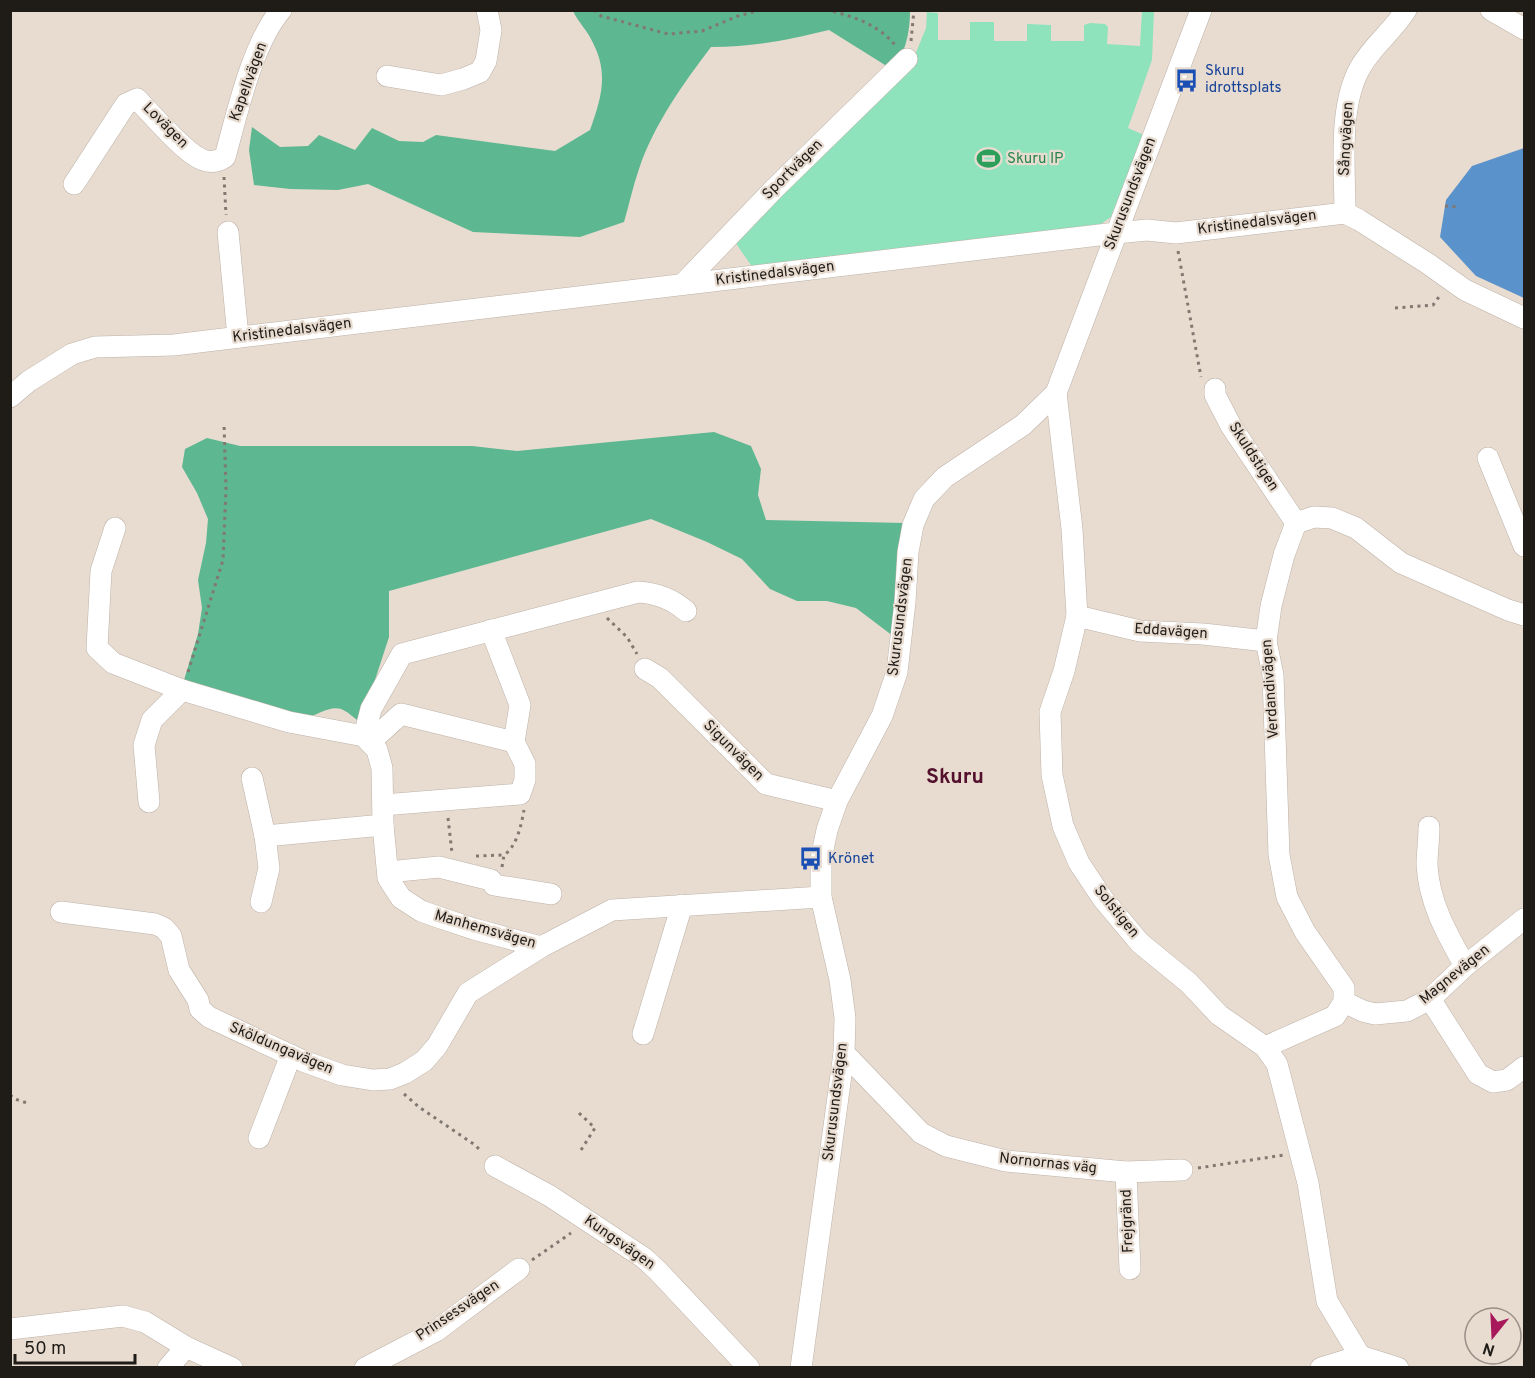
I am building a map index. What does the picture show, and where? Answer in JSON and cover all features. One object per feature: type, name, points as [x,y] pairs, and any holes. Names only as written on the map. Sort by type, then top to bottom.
[{"type":"street","name":"Kapellvägen","points":[[225,163],[254,62],[274,18],[281,10]]},
{"type":"street","points":[[387,76],[441,85],[463,80],[480,72],[486,61],[491,30],[487,10]]},
{"type":"street","name":"Skurusundsvägen","points":[[801,1368],[844,1053],[845,1018],[840,980],[820,897],[821,859],[827,830],[837,801],[882,716],[897,672],[908,552],[913,525],[924,499],[945,477],[1023,425],[1056,393],[1201,10]]},
{"type":"street","name":"Sångvägen","points":[[1345,213],[1346,113],[1352,86],[1360,68],[1406,10]]},
{"type":"street","points":[[1491,10],[1524,29]]},
{"type":"street","name":"Sportvägen","points":[[683,284],[774,189],[907,59]]},
{"type":"street","name":"Lovägen","points":[[74,184],[126,104],[137,99],[185,148],[201,160],[211,162],[220,160],[225,163]]},
{"type":"street","points":[[1345,213],[1427,263],[1465,290],[1524,318]]},
{"type":"street","name":"Kristinedalsvägen","points":[[10,396],[72,354],[95,347],[174,345],[1116,233],[1147,230],[1176,233],[1345,213]]},
{"type":"street","points":[[228,232],[238,337]]},
{"type":"street","name":"Skuldstigen","points":[[1208,387],[1215,395],[1231,426],[1296,523]]},
{"type":"street","name":"Solstigen","points":[[1056,393],[1072,529],[1077,616],[1064,671],[1050,712],[1052,775],[1063,826],[1078,863],[1103,899],[1140,943],[1189,983],[1219,1016],[1264,1047],[1277,1064],[1308,1183],[1327,1301],[1359,1362]]},
{"type":"street","points":[[1488,458],[1524,546]]},
{"type":"street","points":[[1296,523],[1314,517],[1332,518],[1356,528],[1401,563],[1524,615]]},
{"type":"street","name":"Verdandivägen","points":[[1296,523],[1281,565],[1271,606],[1266,641],[1273,675],[1279,855],[1287,897],[1305,932],[1344,988],[1344,1002]]},
{"type":"street","points":[[115,528],[101,571],[98,648],[112,663],[182,690],[289,722],[367,739],[401,714],[513,742]]},
{"type":"street","points":[[367,739],[371,709],[402,654],[638,592],[654,593],[675,602],[686,611]]},
{"type":"street","name":"Eddavägen","points":[[1077,616],[1140,631],[1203,634],[1266,641]]},
{"type":"street","points":[[265,836],[383,815],[447,800],[520,794],[525,780],[525,764],[513,742],[520,705],[490,630]]},
{"type":"street","name":"Sigunvägen","points":[[645,669],[660,678],[766,784],[837,801]]},
{"type":"street","points":[[149,802],[144,745],[152,720],[182,690]]},
{"type":"street","name":"Manhemsvägen","points":[[367,739],[376,750],[382,768],[388,872],[394,890],[401,898],[421,911],[474,929],[541,947],[612,910],[820,897]]},
{"type":"street","points":[[252,778],[265,836],[269,868],[261,902]]},
{"type":"street","points":[[1429,827],[1427,866],[1434,905],[1465,966]]},
{"type":"street","points":[[388,872],[439,867],[491,880],[494,885],[498,886],[551,894]]},
{"type":"street","points":[[643,1034],[682,905]]},
{"type":"street","name":"Sköldungavägen","points":[[61,912],[155,924],[164,928],[171,936],[179,970],[198,1000],[200,1009],[208,1017],[291,1055],[342,1075],[373,1080],[390,1079],[424,1061],[437,1046],[468,993],[541,947]]},
{"type":"street","name":"Magnevägen","points":[[1344,1002],[1375,1014],[1407,1011],[1430,999],[1465,966],[1524,919]]},
{"type":"street","points":[[1430,999],[1478,1074],[1492,1082],[1507,1080],[1524,1067]]},
{"type":"street","points":[[1264,1047],[1335,1016],[1344,1002]]},
{"type":"street","name":"Nornornas väg","points":[[844,1053],[921,1133],[946,1146],[1006,1161],[1126,1172],[1182,1170]]},
{"type":"street","points":[[259,1138],[291,1055]]},
{"type":"street","name":"Kungsvägen","points":[[495,1166],[588,1220],[644,1258],[658,1270],[749,1368]]},
{"type":"street","name":"Frejgränd","points":[[1126,1172],[1130,1269]]},
{"type":"street","name":"Prinsessvägen","points":[[365,1368],[436,1330],[519,1269]]},
{"type":"street","points":[[10,1329],[123,1316],[145,1322],[186,1347],[232,1368]]},
{"type":"street","points":[[168,1368],[186,1347]]},
{"type":"street","points":[[1321,1368],[1359,1362],[1398,1368]]},
{"type":"path","points":[[594,10],[601,16],[668,34],[702,31],[738,16],[760,10]]},
{"type":"path","points":[[826,10],[846,14],[886,34],[907,59]]},
{"type":"path","points":[[907,59],[914,10]]},
{"type":"path","points":[[225,163],[224,184],[228,232]]},
{"type":"path","points":[[1445,206],[1459,207]]},
{"type":"path","points":[[1178,256],[1208,387]]},
{"type":"path","points":[[1395,308],[1434,305],[1444,288]]},
{"type":"path","points":[[182,690],[223,560],[226,488],[224,424]]},
{"type":"path","points":[[596,602],[609,621],[627,637],[645,669]]},
{"type":"path","points":[[465,857],[504,855],[511,850],[524,812],[520,794]]},
{"type":"path","points":[[447,800],[453,858]]},
{"type":"path","points":[[498,886],[504,855]]},
{"type":"path","points":[[390,1079],[419,1107],[475,1145]]},
{"type":"path","points":[[10,1095],[30,1104]]},
{"type":"path","points":[[579,1113],[595,1128],[581,1150]]},
{"type":"path","points":[[1182,1170],[1300,1152]]},
{"type":"path","points":[[519,1269],[588,1220]]},
{"type":"green space","points":[[573,11],[910,11],[907,38],[897,63],[885,65],[829,30],[771,42],[711,47],[661,120],[645,152],[624,222],[580,237],[473,232],[368,184],[338,190],[290,189],[254,185],[249,150],[252,127],[280,147],[308,146],[319,135],[355,150],[372,128],[399,141],[423,142],[436,135],[555,151],[590,130],[602,86],[598,54]]},
{"type":"green space","points":[[1142,11],[1154,11],[1152,60],[1128,128],[1144,135],[1111,217],[1094,229],[755,271],[735,242],[915,55],[926,28],[927,12],[938,13],[938,40],[970,40],[970,22],[994,22],[994,41],[1027,41],[1027,24],[1051,25],[1051,41],[1084,41],[1084,25],[1090,23],[1105,24],[1108,27],[1107,44],[1140,46]]},
{"type":"green space","points":[[714,432],[751,446],[761,469],[758,495],[766,520],[905,523],[893,636],[856,608],[827,601],[797,601],[770,589],[742,559],[651,519],[389,591],[389,637],[373,686],[357,720],[345,711],[336,708],[306,718],[184,680],[198,634],[202,608],[198,580],[206,543],[208,519],[182,467],[185,449],[207,438],[240,446],[472,446],[517,451]]},
{"type":"water","points":[[1524,148],[1524,298],[1476,276],[1440,237],[1446,200],[1472,166]]},
{"type":"place","name":"Skuru idrottsplats","points":[[1187,80]]},
{"type":"place","name":"Skuru IP","points":[[989,159]]},
{"type":"place","name":"Krönet","points":[[810,859]]},
{"type":"district","name":"Skuru","points":[[955,777]]}]
